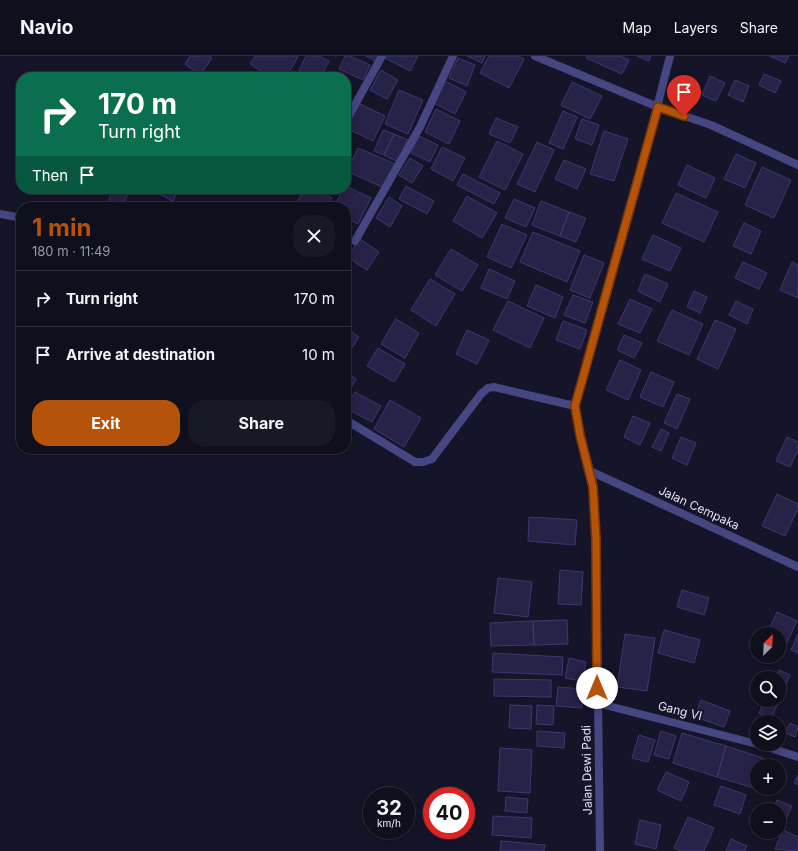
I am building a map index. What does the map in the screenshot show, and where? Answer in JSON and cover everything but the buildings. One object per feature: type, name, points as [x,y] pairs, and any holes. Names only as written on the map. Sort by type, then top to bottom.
[{"type":"street","points":[[351,112],[382,56]]},
{"type":"street","points":[[355,241],[420,127],[453,56]]},
{"type":"street","points":[[535,56],[658,107],[711,125],[798,165]]},
{"type":"street","name":"Jalan Dewi Padi","points":[[600,851],[596,539],[593,487],[580,435],[575,406],[658,107],[670,56]]},
{"type":"street","points":[[0,214],[16,216]]},
{"type":"street","points":[[351,423],[415,462],[423,462],[432,459],[481,394],[488,388],[494,387],[575,406]]},
{"type":"street","name":"Jalan Cempaka","points":[[590,471],[798,567]]},
{"type":"street","name":"Gang VI","points":[[597,703],[750,742]]},
{"type":"street","name":"Gang VI","points":[[779,751],[798,757]]},
{"type":"route","points":[[597,688],[596,539],[593,487],[580,435],[575,406],[589,351],[636,190],[658,107],[684,116]]}]
